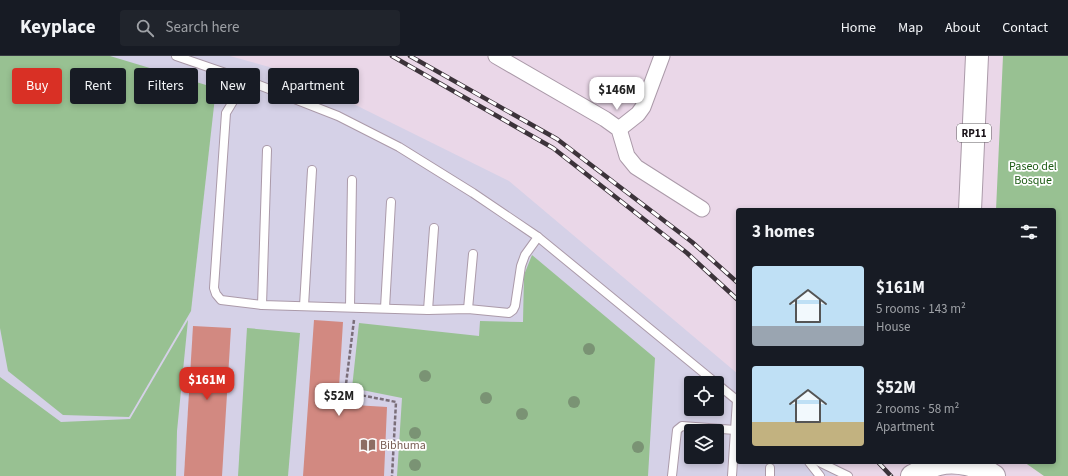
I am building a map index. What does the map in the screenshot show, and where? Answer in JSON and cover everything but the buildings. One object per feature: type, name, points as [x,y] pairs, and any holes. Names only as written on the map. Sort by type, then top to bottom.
[{"type":"highway","name":"RP11","points":[[970,208],[977,56]]},
{"type":"highway","points":[[912,476],[937,464]]},
{"type":"highway","points":[[963,464],[991,471]]},
{"type":"street","points":[[496,56],[605,118],[619,129],[627,156],[636,167],[702,209]]},
{"type":"street","points":[[619,129],[638,114],[643,107],[662,56]]},
{"type":"lane","points":[[176,56],[211,68]]},
{"type":"lane","points":[[260,85],[338,116],[399,146],[473,192],[538,237],[708,376]]},
{"type":"lane","points":[[231,104],[226,113],[214,288],[216,294],[222,300],[262,305],[428,310],[468,309],[509,313],[513,310],[521,266],[525,255],[538,237]]},
{"type":"lane","points":[[262,305],[267,150]]},
{"type":"lane","points":[[304,306],[312,170]]},
{"type":"lane","points":[[350,307],[352,180]]},
{"type":"lane","points":[[385,308],[391,202]]},
{"type":"lane","points":[[428,310],[434,228]]},
{"type":"lane","points":[[468,309],[473,254]]},
{"type":"lane","points":[[724,389],[736,399]]},
{"type":"lane","points":[[672,476],[677,430],[682,426],[736,430],[732,476]]},
{"type":"lane","points":[[811,464],[820,476]]},
{"type":"lane","points":[[823,464],[848,476]]},
{"type":"path","points":[[354,318],[345,392],[396,402],[392,476]]},
{"type":"shaded area","points":[[0,56],[230,56],[273,68],[268,68],[268,104],[354,104],[509,181],[736,372],[736,464],[838,464],[841,476],[0,476]]},
{"type":"green space","points":[[0,56],[110,56],[150,68],[134,68],[134,104],[198,104],[198,83],[206,85],[206,104],[214,104],[191,311],[129,417],[63,415],[8,371],[0,328]]},
{"type":"green space","name":"Paseo del Bosque","points":[[1003,56],[1068,56],[1068,476],[1044,476],[1027,464],[1056,464],[1056,208],[996,208]]},
{"type":"green space","points":[[532,255],[655,358],[648,476],[397,476],[402,398],[352,388],[359,323],[479,336],[480,321],[523,322],[524,275]]},
{"type":"green space","points":[[188,320],[177,431],[176,476],[0,476],[0,377],[61,422],[130,419]]},
{"type":"green space","points":[[247,328],[300,333],[288,476],[238,476]]},
{"type":"railway","points":[[392,56],[553,148],[687,253],[736,298]]},
{"type":"railway","points":[[410,56],[557,139],[692,242],[736,281]]},
{"type":"railway","points":[[880,464],[891,476]]},
{"type":"place","name":"Bibhuma","points":[[368,445]]}]
